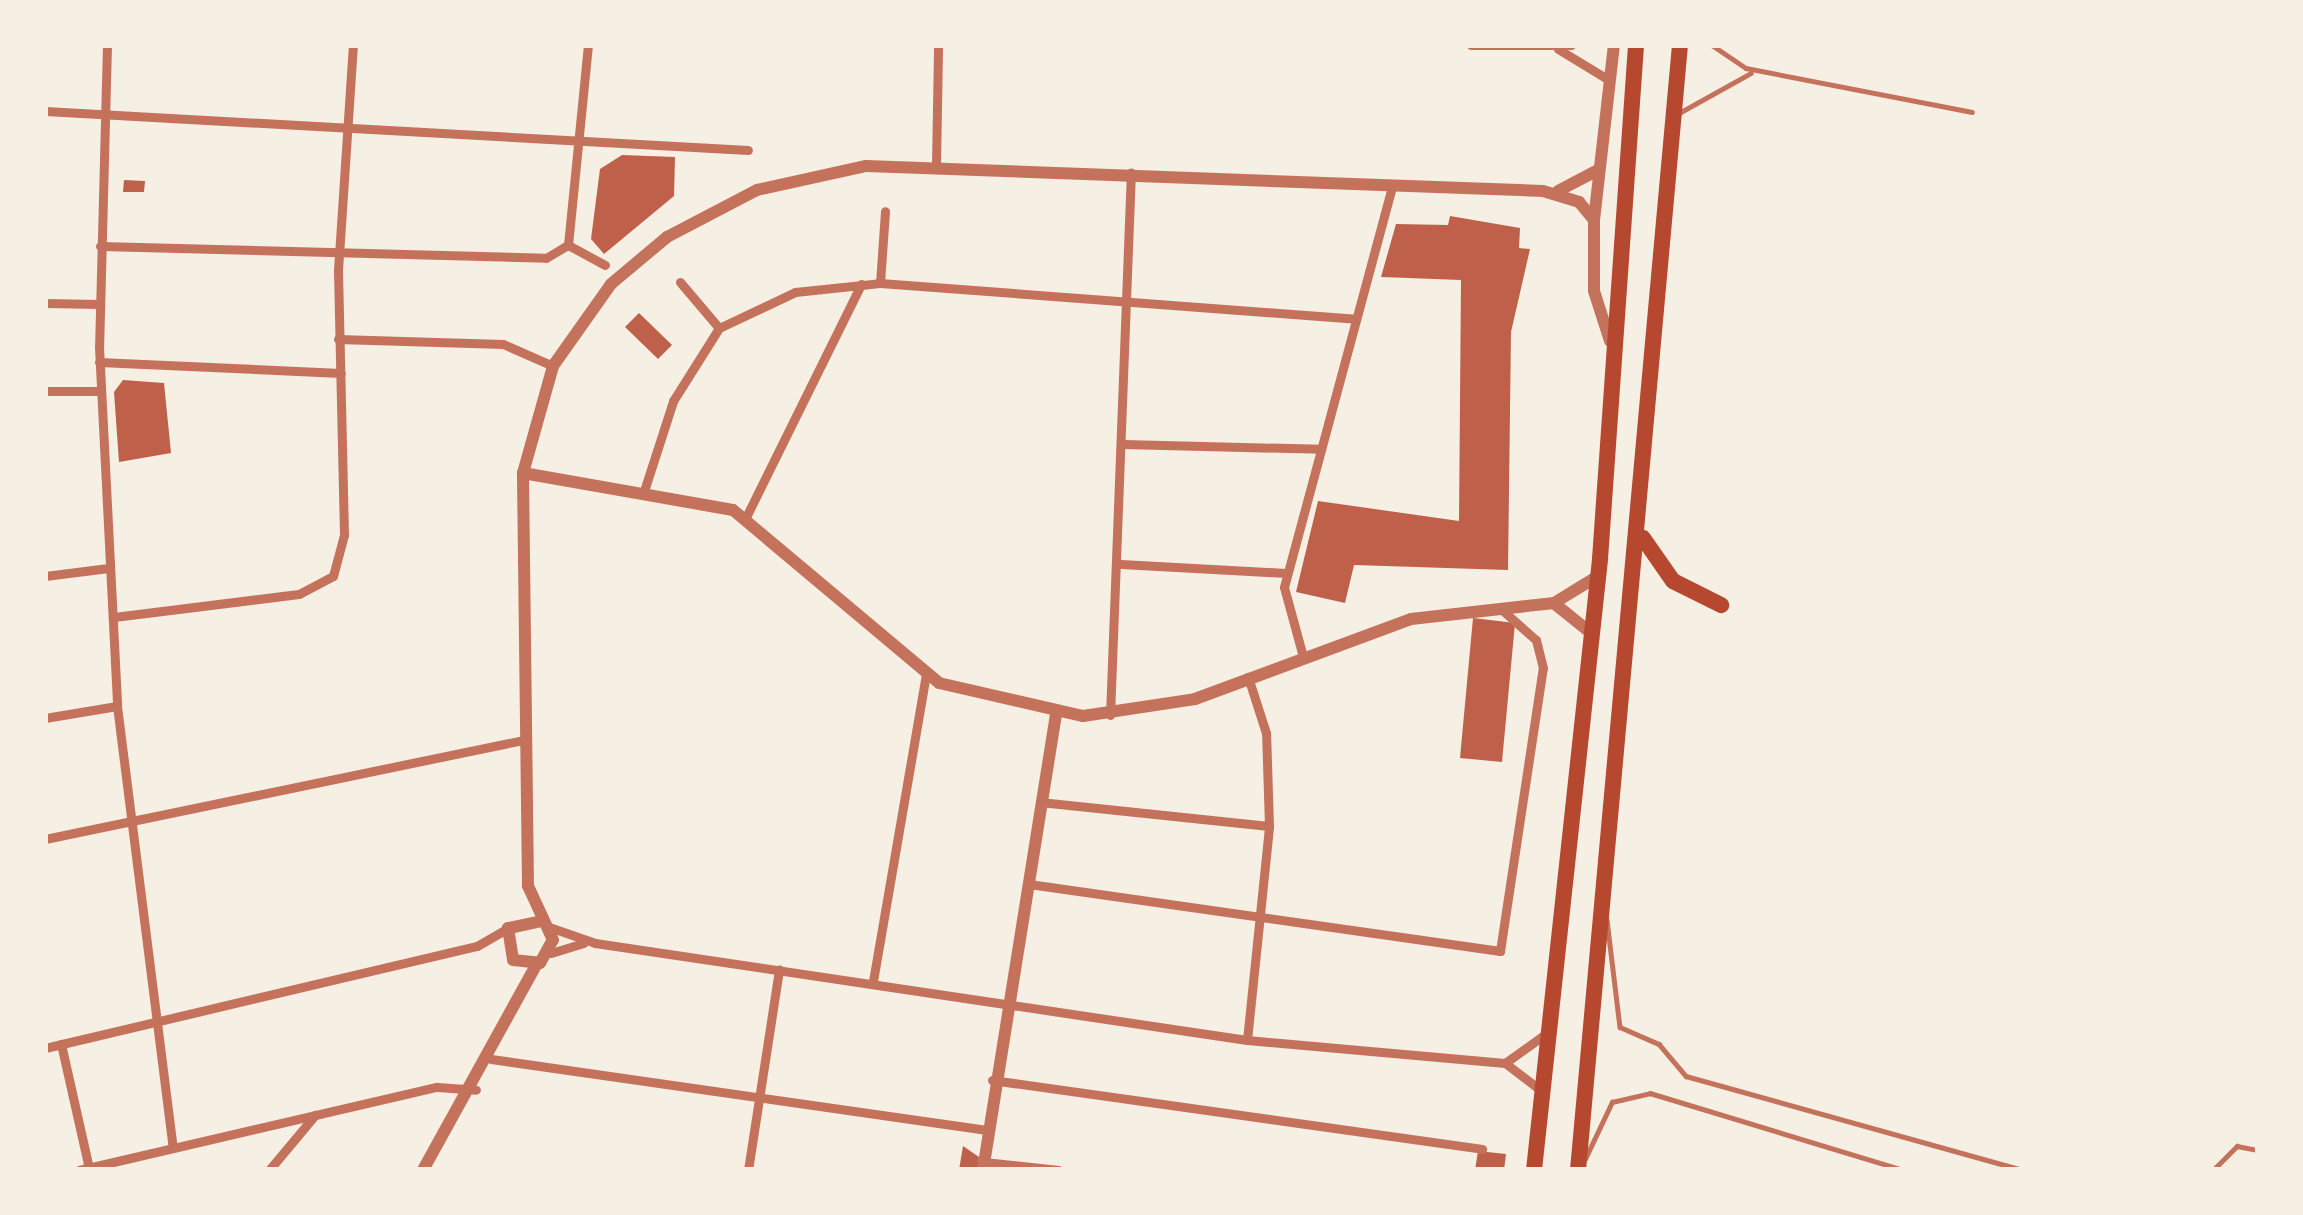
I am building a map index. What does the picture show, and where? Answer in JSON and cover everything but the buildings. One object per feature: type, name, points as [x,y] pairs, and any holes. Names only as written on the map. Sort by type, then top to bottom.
[{"type":"highway","points":[[1534,1170],[1598,576],[1610,340],[1636,45]]},
{"type":"highway","points":[[1578,1169],[1642,537],[1667,126],[1680,45]]},
{"type":"highway","points":[[1642,537],[1672,581],[1721,604]]},
{"type":"street","points":[[107,45],[99,362],[117,706],[126,821],[173,1147]]},
{"type":"street","points":[[114,616],[299,594],[334,576],[344,535],[338,338],[352,45]]},
{"type":"street","points":[[568,245],[583,145],[588,45]]},
{"type":"street","points":[[936,165],[938,45]]},
{"type":"street","points":[[1471,45],[1571,45]]},
{"type":"street","points":[[1610,340],[1594,291],[1594,220],[1614,45]]},
{"type":"street","points":[[1553,48],[1609,80]]},
{"type":"street","points":[[45,111],[350,135],[748,150]]},
{"type":"street","points":[[550,952],[546,924],[528,886],[523,473],[553,366],[635,259],[710,212],[809,174],[936,165],[1555,192],[1598,170]]},
{"type":"street","points":[[1110,715],[1121,565],[1131,172]]},
{"type":"street","points":[[1303,653],[1285,615],[1286,573],[1392,187]]},
{"type":"street","points":[[1555,192],[1594,220]]},
{"type":"street","points":[[880,283],[884,211]]},
{"type":"street","points":[[100,246],[546,258],[568,245]]},
{"type":"street","points":[[568,245],[605,265]]},
{"type":"street","points":[[680,282],[719,328]]},
{"type":"street","points":[[644,491],[674,401],[719,328],[795,292],[880,283],[1127,309],[1356,320]]},
{"type":"street","points":[[746,518],[861,284]]},
{"type":"street","points":[[45,303],[99,304]]},
{"type":"street","points":[[338,338],[503,344],[553,366]]},
{"type":"street","points":[[99,362],[341,373]]},
{"type":"street","points":[[45,391],[100,391]]},
{"type":"street","points":[[1124,444],[1321,449]]},
{"type":"street","points":[[523,473],[644,491],[746,518],[926,674],[1056,712],[1110,715],[1248,677],[1303,653],[1411,619],[1554,603],[1598,576]]},
{"type":"street","points":[[1121,565],[1286,573]]},
{"type":"street","points":[[45,576],[109,568]]},
{"type":"street","points":[[1554,603],[1592,634]]},
{"type":"street","points":[[1029,884],[1264,913],[1488,953],[1506,946],[1544,668],[1536,640],[1500,608]]},
{"type":"street","points":[[873,981],[926,674]]},
{"type":"street","points":[[1247,1040],[1264,913],[1269,826],[1266,733],[1248,677]]},
{"type":"street","points":[[45,718],[117,706]]},
{"type":"street","points":[[1056,712],[1009,1005],[992,1080],[983,1166],[1059,1170]]},
{"type":"street","points":[[45,839],[523,740]]},
{"type":"street","points":[[1040,802],[1269,826]]},
{"type":"street","points":[[516,993],[510,956],[512,925],[528,886]]},
{"type":"street","points":[[45,1048],[154,1026],[477,946],[512,925],[546,924],[595,943],[1247,1040],[1505,1063],[1542,1094]]},
{"type":"street","points":[[423,1170],[476,1090],[516,993],[536,964],[550,952],[595,943]]},
{"type":"street","points":[[477,946],[536,964]]},
{"type":"street","points":[[748,1170],[779,969]]},
{"type":"street","points":[[1505,1063],[1548,1030]]},
{"type":"street","points":[[61,1044],[84,1169],[437,1087],[476,1090]]},
{"type":"street","points":[[491,1059],[987,1130]]},
{"type":"street","points":[[992,1080],[1482,1149]]},
{"type":"street","points":[[269,1170],[315,1115]]},
{"type":"lane","points":[[1712,45],[1759,71],[1972,112]]},
{"type":"lane","points":[[1667,126],[1718,82],[1759,71]]},
{"type":"lane","points":[[1606,918],[1620,1027],[1659,1044],[1685,1076],[2024,1170]]},
{"type":"lane","points":[[1578,1169],[1612,1102],[1635,1093],[1903,1170]]},
{"type":"lane","points":[[2212,1170],[2237,1146],[2258,1150]]}]
